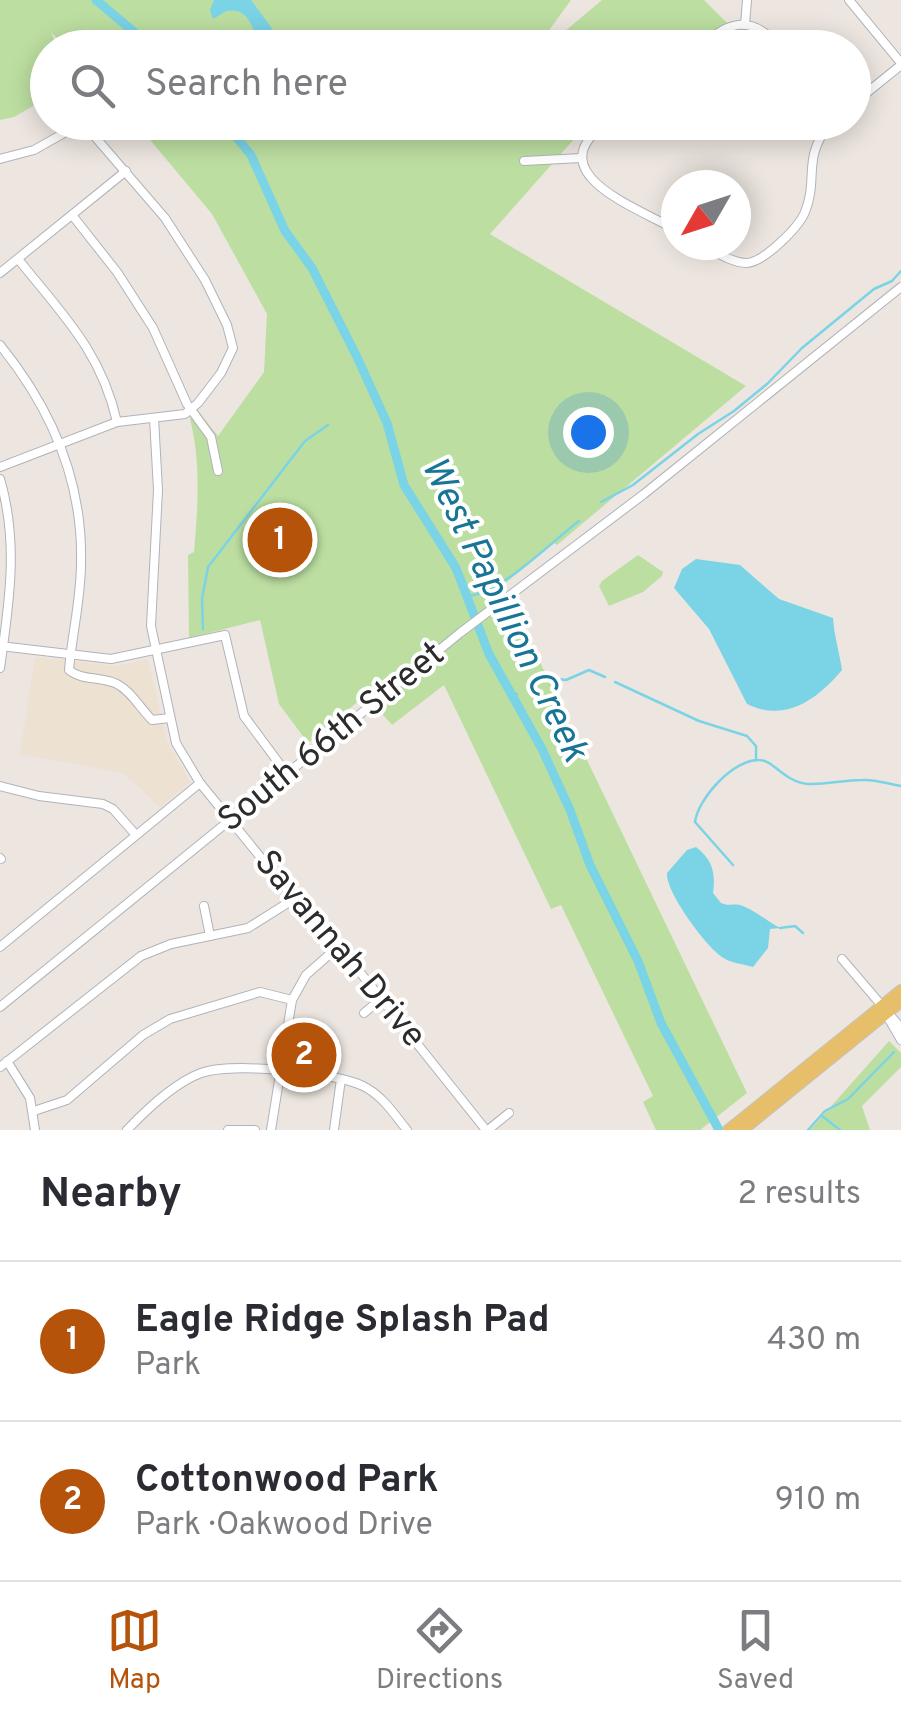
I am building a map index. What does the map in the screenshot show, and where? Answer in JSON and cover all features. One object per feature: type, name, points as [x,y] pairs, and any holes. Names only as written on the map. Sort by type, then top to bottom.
[{"type":"main road","points":[[728,1130],[744,1125],[883,1011],[901,990]]},
{"type":"main road","points":[[883,1011],[901,1002]]},
{"type":"street","points":[[746,24],[747,0]]},
{"type":"street","points":[[849,0],[901,64],[871,90]]},
{"type":"street","points":[[856,9],[866,0]]},
{"type":"street","points":[[720,30],[746,24],[758,30]]},
{"type":"street","points":[[0,159],[34,150],[51,140]]},
{"type":"street","points":[[0,467],[118,422],[176,417],[191,410],[221,373],[234,348],[227,324],[186,250],[98,140]]},
{"type":"street","points":[[588,140],[581,158],[595,183],[661,221]]},
{"type":"street","points":[[736,260],[748,263],[762,256],[793,231],[807,205],[813,150],[819,140]]},
{"type":"street","points":[[524,161],[581,158]]},
{"type":"street","points":[[0,274],[126,170]]},
{"type":"street","points":[[72,215],[146,316],[191,410],[211,437],[218,470]]},
{"type":"street","points":[[18,259],[92,352],[107,382],[118,422]]},
{"type":"street","name":"South 66th Street","points":[[0,1006],[492,608],[644,494],[901,287]]},
{"type":"street","points":[[0,346],[31,386],[60,445],[75,494],[80,529],[80,592],[70,670],[117,684],[152,720],[170,718]]},
{"type":"street","name":"Savannah Drive","points":[[154,418],[158,490],[151,626],[176,742],[200,783],[319,930],[339,946],[487,1130]]},
{"type":"street","points":[[0,479],[13,554],[0,668]]},
{"type":"street","points":[[2,646],[111,659],[225,635],[244,716],[287,774]]},
{"type":"street","points":[[0,947],[200,783]]},
{"type":"street","points":[[0,786],[38,796],[103,804],[113,808],[136,834]]},
{"type":"street","points":[[36,1130],[24,1086],[4,1064],[140,956],[171,944],[264,921],[294,899]]},
{"type":"street","points":[[204,906],[210,936]]},
{"type":"street","points":[[270,1130],[292,1000],[306,975],[339,946]]},
{"type":"street","points":[[842,959],[901,1040]]},
{"type":"street","points":[[34,1112],[67,1100],[143,1036],[170,1019],[260,992],[292,1000]]},
{"type":"street","points":[[364,1014],[382,998]]},
{"type":"street","points":[[883,1011],[901,1028]]},
{"type":"street","points":[[127,1130],[171,1091],[198,1074],[229,1066],[341,1079],[376,1094],[407,1130]]},
{"type":"street","points":[[334,1130],[341,1079]]},
{"type":"street","points":[[487,1130],[509,1113]]},
{"type":"street","points":[[228,1130],[255,1130]]},
{"type":"shaded area","points":[[35,657],[117,666],[148,659],[167,741],[190,782],[160,807],[123,773],[20,754]]},
{"type":"green space","points":[[0,0],[571,0],[549,30],[30,30],[30,108],[0,120]]},
{"type":"green space","points":[[602,0],[704,0],[734,30],[566,30]]},
{"type":"green space","points":[[150,140],[573,140],[490,234],[746,386],[557,545],[554,543],[503,585],[747,1093],[700,1130],[656,1130],[643,1102],[653,1096],[561,905],[551,909],[444,685],[392,725],[366,695],[308,743],[279,704],[260,620],[189,638],[188,555],[194,552],[198,485],[190,419],[199,412],[218,436],[264,372],[267,314],[212,214]]},
{"type":"green space","points":[[638,555],[663,572],[662,576],[643,592],[609,606],[599,586]]},
{"type":"green space","points":[[291,1025],[319,1027],[324,1043],[318,1072],[285,1066]]},
{"type":"green space","points":[[889,1041],[901,1053],[901,1067],[862,1106],[870,1130],[810,1130]]},
{"type":"water","points":[[214,0],[251,0],[272,30],[253,30],[246,17],[235,11],[213,19],[210,10]]},
{"type":"water","points":[[696,559],[740,565],[779,599],[833,618],[842,670],[800,705],[774,711],[747,704],[709,629],[674,588],[682,569]]},
{"type":"water","points":[[696,847],[709,862],[713,893],[721,903],[754,911],[780,928],[770,929],[768,948],[753,967],[729,961],[715,951],[672,892],[667,873],[687,850]]},
{"type":"waterway","name":"West Papillion Creek","points":[[96,0],[132,30]]},
{"type":"waterway","name":"West Papillion Creek","points":[[239,140],[251,155],[285,231],[312,268],[357,357],[387,423],[404,485],[456,568],[489,654],[542,749],[590,865],[638,961],[661,1023],[719,1130]]},
{"type":"waterway","points":[[601,502],[633,485],[734,411],[802,348],[901,271]]},
{"type":"waterway","points":[[203,629],[202,599],[208,567],[305,441],[328,425]]},
{"type":"waterway","points":[[466,596],[494,587],[579,521]]},
{"type":"waterway","points":[[550,678],[566,680],[589,670],[605,677]]},
{"type":"waterway","points":[[615,682],[699,721],[747,736],[756,746],[756,758]]},
{"type":"waterway","name":"West Papillion Creek","points":[[512,694],[517,694]]},
{"type":"waterway","points":[[733,865],[695,822],[710,792],[729,773],[749,761],[770,763],[792,779],[808,784],[867,780],[901,786]]},
{"type":"waterway","points":[[780,928],[795,926],[803,933]]},
{"type":"waterway","points":[[808,1130],[825,1111],[848,1099],[894,1052]]},
{"type":"waterway","points":[[822,1116],[840,1130]]},
{"type":"place","name":"Eagle Ridge Splash Pad","points":[[280,540]]},
{"type":"place","name":"Cottonwood Park","points":[[304,1055]]}]
